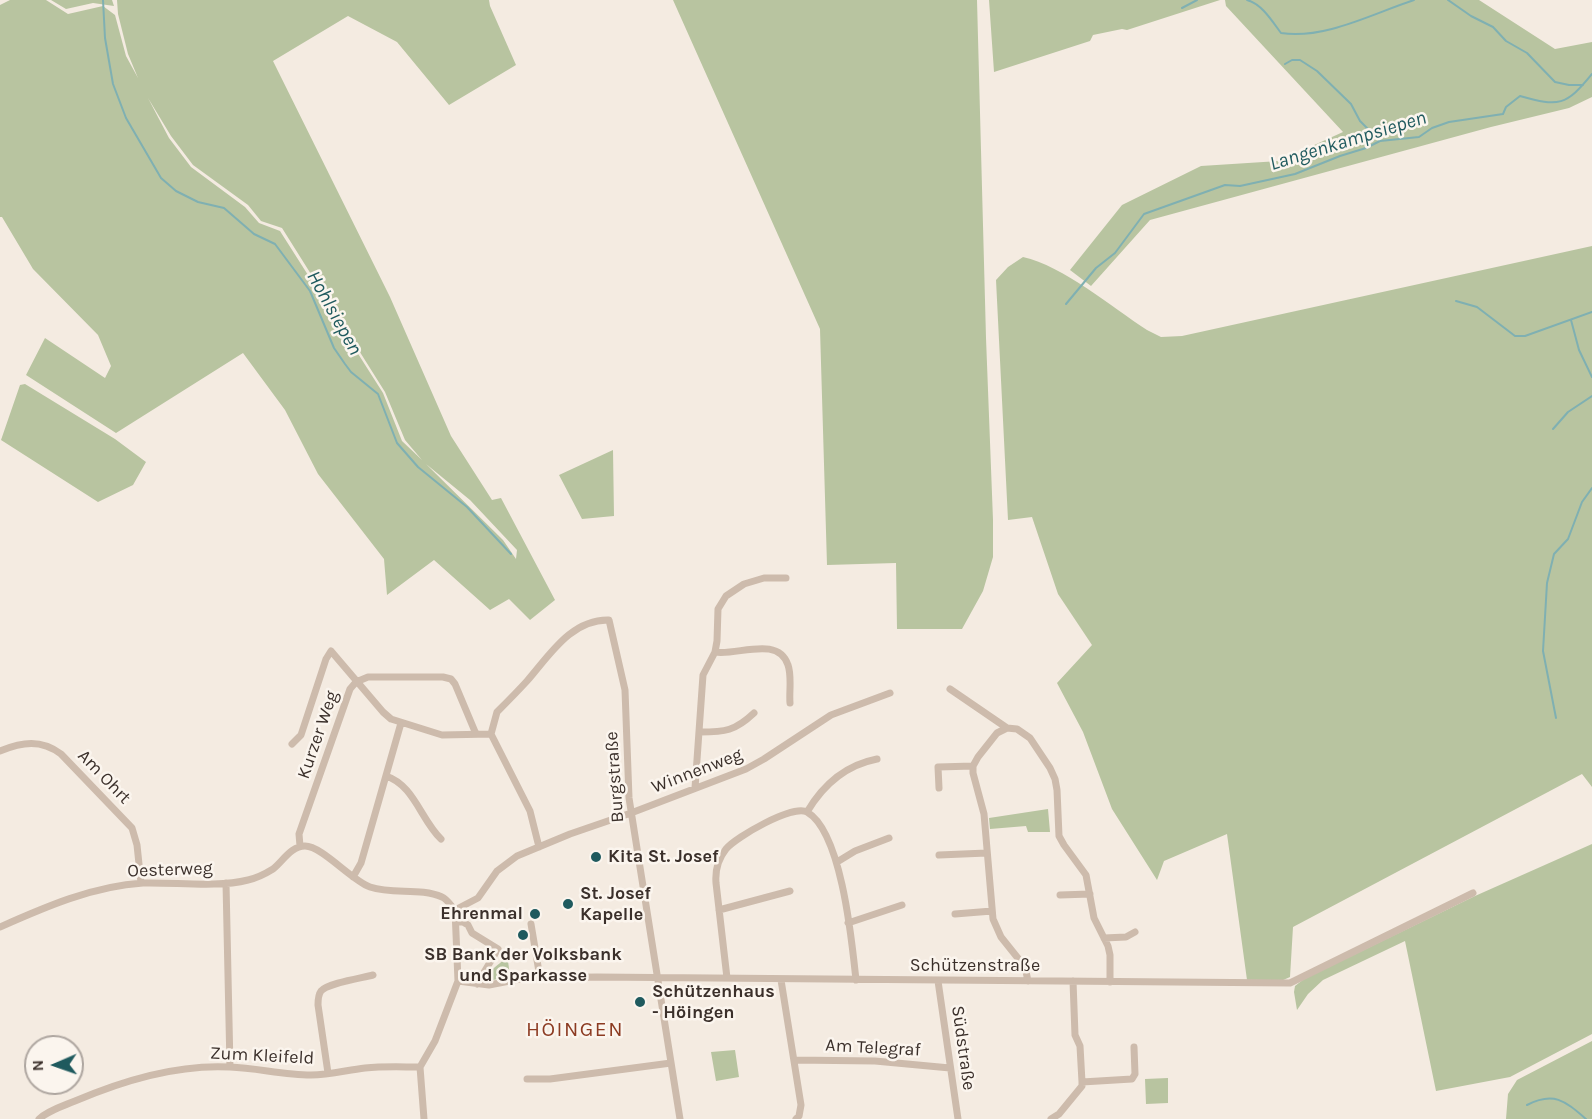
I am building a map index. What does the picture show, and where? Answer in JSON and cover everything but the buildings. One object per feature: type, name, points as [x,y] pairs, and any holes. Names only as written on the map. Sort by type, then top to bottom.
[{"type":"street","points":[[695,788],[703,675],[715,652],[717,614],[726,596],[738,588],[753,581],[774,577],[786,578]]},
{"type":"street","name":"Burgstraße","points":[[491,734],[497,712],[568,634],[586,624],[609,620],[625,690],[631,813],[680,1119]]},
{"type":"street","points":[[715,652],[769,648],[780,652],[788,665],[790,703]]},
{"type":"street","points":[[292,744],[301,735],[326,659],[331,651],[387,716],[442,735],[491,734],[530,812],[539,847]]},
{"type":"street","name":"Kurzer Weg","points":[[300,846],[299,834],[350,689],[357,682],[368,677],[443,677],[451,679],[476,734]]},
{"type":"street","points":[[950,689],[1007,728],[1017,729],[1030,738],[1050,768],[1057,790],[1059,836],[1084,870],[1096,925],[1104,938],[1110,956],[1110,982]]},
{"type":"street","name":"Winnenweg","points":[[455,910],[478,898],[497,871],[509,861],[570,834],[755,765],[831,715],[890,693]]},
{"type":"street","points":[[700,732],[731,730],[745,722],[754,713]]},
{"type":"street","points":[[353,877],[362,863],[402,723]]},
{"type":"street","points":[[1007,728],[997,733],[973,766],[974,781],[984,814],[992,911],[998,930],[1024,967],[1028,981]]},
{"type":"street","name":"Am Ohrt","points":[[0,751],[29,742],[47,745],[61,754],[132,828],[137,845],[141,883]]},
{"type":"street","points":[[807,812],[828,785],[846,770],[861,762],[877,759]]},
{"type":"street","points":[[939,788],[938,767],[973,766]]},
{"type":"street","points":[[386,776],[404,785],[432,831],[441,839]]},
{"type":"street","points":[[727,978],[716,868],[726,849],[741,836],[771,820],[795,812],[807,812],[821,828],[837,862],[856,980]]},
{"type":"street","points":[[837,862],[889,838]]},
{"type":"street","points":[[300,846],[311,846],[353,877],[376,889],[427,893],[443,897],[455,910],[458,981],[435,1041],[420,1067],[424,1119]]},
{"type":"street","name":"Oesterweg","points":[[0,927],[84,894],[141,883],[247,881],[265,874],[300,846]]},
{"type":"street","points":[[939,855],[987,853]]},
{"type":"street","points":[[226,883],[230,1067]]},
{"type":"street","points":[[719,910],[790,891]]},
{"type":"street","name":"Schützenstraße","points":[[458,981],[489,986],[525,978],[1290,983],[1473,893]]},
{"type":"street","points":[[1060,895],[1090,894]]},
{"type":"street","points":[[848,922],[902,905]]},
{"type":"street","points":[[955,914],[992,911]]},
{"type":"street","points":[[456,922],[468,925],[472,933],[498,949],[477,984]]},
{"type":"street","points":[[531,924],[540,978]]},
{"type":"street","points":[[1104,938],[1126,937],[1135,932]]},
{"type":"street","points":[[328,1074],[318,1005],[319,994],[325,987],[373,975]]},
{"type":"street","points":[[781,980],[801,1105],[799,1116],[796,1119]]},
{"type":"street","name":"Südstraße","points":[[938,981],[958,1119]]},
{"type":"street","points":[[1051,1119],[1059,1114],[1082,1086],[1080,1046],[1075,1035],[1073,981]]},
{"type":"street","points":[[1082,1082],[1132,1079],[1135,1074],[1134,1047]]},
{"type":"street","name":"Am Telegraf","points":[[794,1060],[875,1061],[950,1068]]},
{"type":"street","points":[[526,1079],[550,1079],[671,1063]]},
{"type":"street","name":"Zum Kleifeld","points":[[39,1119],[49,1112],[98,1091],[136,1078],[209,1067],[230,1067],[296,1075],[328,1074],[365,1068],[420,1067]]},
{"type":"green space","points":[[10,0],[46,0],[68,14],[103,6],[115,15],[126,56],[138,78],[128,54],[118,14],[117,0],[489,0],[516,65],[449,105],[397,42],[348,16],[273,61],[390,297],[451,436],[492,500],[501,498],[555,600],[530,620],[509,599],[490,610],[434,560],[387,595],[384,559],[318,474],[285,410],[243,353],[116,433],[26,375],[45,338],[105,378],[111,366],[98,335],[33,269],[0,217],[0,5]],"holes":[[[148,98],[171,136],[193,165],[248,205],[261,221],[282,228],[385,392],[405,440],[422,460],[402,441],[383,393],[280,231],[259,223],[245,207],[191,167],[169,138]],[[426,464],[470,500],[517,550],[516,559],[503,540]]]},
{"type":"green space","points":[[51,0],[112,0],[114,6],[93,3],[66,9]]},
{"type":"green space","points":[[673,0],[977,0],[993,557],[983,591],[962,629],[897,629],[896,563],[827,565],[820,329]]},
{"type":"green space","points":[[989,0],[1220,0],[1127,30],[1093,35],[1090,41],[994,72]]},
{"type":"green space","points":[[1225,0],[1479,0],[1555,49],[1592,42],[1592,97],[1569,108],[1150,220],[1091,286],[1070,270],[1122,205],[1201,166],[1279,161],[1343,132],[1226,6]]},
{"type":"green space","points":[[1592,246],[1592,787],[1582,774],[1293,927],[1290,977],[1281,981],[1247,980],[1227,834],[1164,861],[1157,880],[1112,809],[1083,732],[1057,683],[1092,645],[1058,594],[1032,517],[1008,520],[996,280],[1008,267],[1023,257],[1071,278],[1147,330],[1161,337],[1182,336]]},
{"type":"green space","points":[[25,384],[115,439],[146,462],[133,485],[98,502],[1,440],[20,385]]},
{"type":"green space","points":[[613,450],[614,516],[582,519],[559,475]]},
{"type":"green space","points":[[1048,809],[1050,832],[1028,832],[1026,826],[990,829],[989,818]]},
{"type":"green space","points":[[1592,844],[1592,1034],[1510,1077],[1436,1091],[1405,941],[1323,980],[1308,994],[1297,1010],[1295,986],[1304,979],[1475,896]]},
{"type":"green space","points":[[504,959],[508,961],[510,976],[489,981],[487,975]]},
{"type":"green space","points":[[1592,1041],[1592,1119],[1506,1119],[1508,1094],[1517,1080]]},
{"type":"green space","points":[[735,1050],[739,1077],[716,1081],[711,1052]]},
{"type":"green space","points":[[1168,1078],[1168,1103],[1146,1104],[1145,1079]]},
{"type":"waterway","name":"Hohlsiepen","points":[[103,0],[105,38],[113,84],[126,118],[161,178],[176,191],[198,202],[224,208],[254,234],[275,244],[310,291],[334,348],[351,372],[378,394],[397,443],[418,467],[467,507],[511,554]]},
{"type":"waterway","points":[[1182,8],[1197,0]]},
{"type":"waterway","points":[[1247,0],[1262,9],[1281,33],[1297,34],[1314,33],[1349,24],[1414,0]]},
{"type":"waterway","points":[[1448,0],[1471,16],[1493,27],[1506,41],[1527,53],[1555,82],[1583,85]]},
{"type":"waterway","points":[[1285,64],[1292,60],[1300,60],[1317,71],[1351,104],[1360,121],[1380,141]]},
{"type":"waterway","name":"Langenkampsiepen","points":[[1066,304],[1096,268],[1115,253],[1144,214],[1225,185],[1240,186],[1295,174],[1380,141],[1419,137],[1432,128],[1449,122],[1503,114],[1506,107],[1520,96],[1544,102],[1561,101],[1575,92],[1592,74]]},
{"type":"waterway","points":[[1456,301],[1477,307],[1515,336],[1525,336],[1592,312]]},
{"type":"waterway","points":[[1571,320],[1579,350],[1592,377]]},
{"type":"waterway","points":[[1553,429],[1568,412],[1592,396]]},
{"type":"waterway","points":[[1556,718],[1543,651],[1547,583],[1554,554],[1568,539],[1582,502],[1592,488]]},
{"type":"waterway","points":[[1527,1105],[1545,1099],[1559,1100],[1586,1119]]},
{"type":"place","name":"Kita St. Josef","points":[[596,857]]},
{"type":"place","name":"St. Josef Kapelle","points":[[568,904]]},
{"type":"place","name":"Ehrenmal","points":[[535,914]]},
{"type":"place","name":"SB Bank der Volksbank und Sparkasse","points":[[523,935]]},
{"type":"place","name":"Schützenhaus - Höingen","points":[[640,1002]]},
{"type":"district","name":"HÖINGEN","points":[[575,1030]]}]
